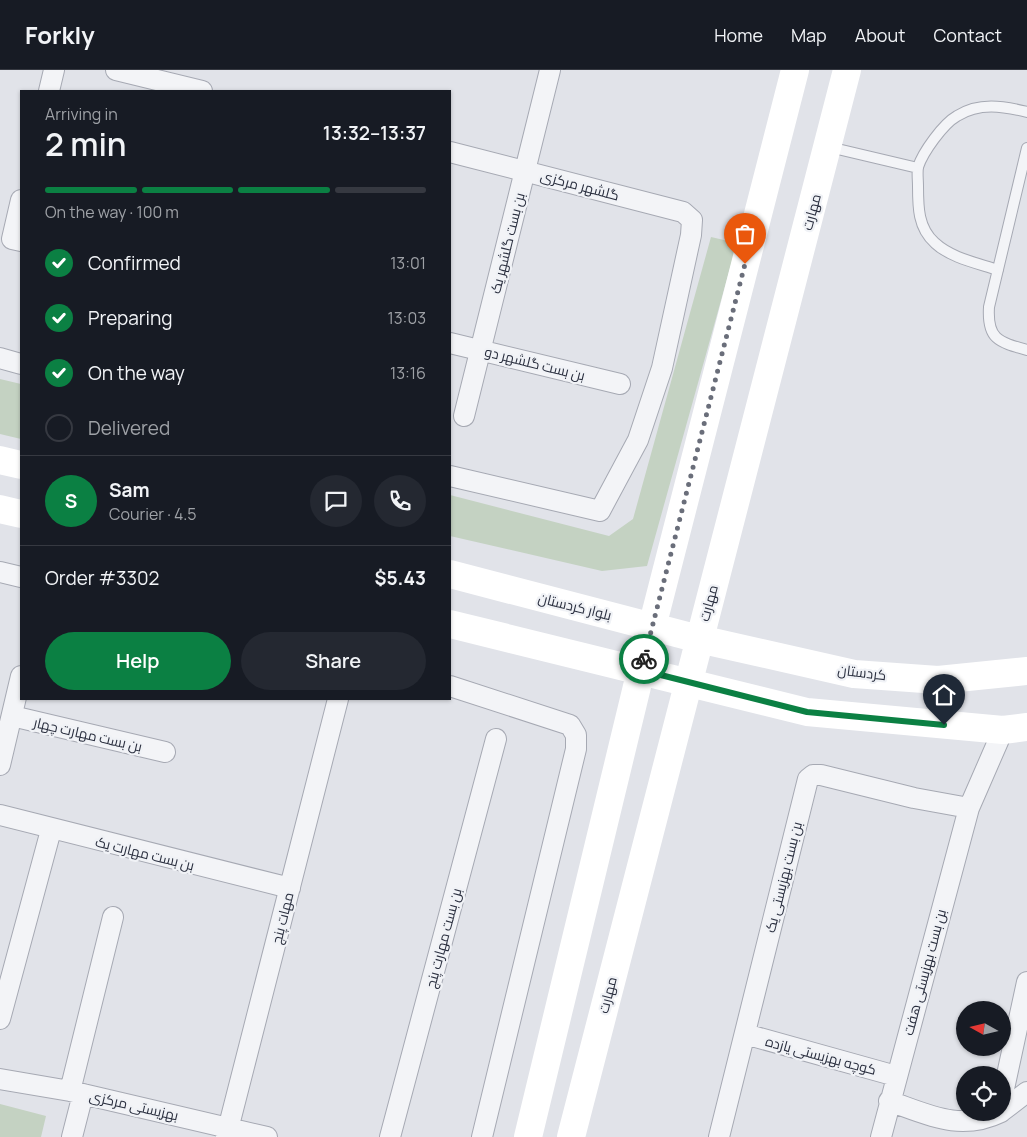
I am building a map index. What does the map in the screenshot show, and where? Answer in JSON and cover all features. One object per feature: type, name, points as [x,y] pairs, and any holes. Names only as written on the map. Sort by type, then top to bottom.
[{"type":"main road","points":[[528,1137],[652,626],[795,70]]},
{"type":"main road","name":"مهارت","points":[[571,1137],[847,70]]},
{"type":"main road","points":[[0,460],[20,466]]},
{"type":"main road","points":[[0,509],[20,514]]},
{"type":"main road","name":"بلوار کردستان","points":[[451,574],[699,639]]},
{"type":"main road","points":[[451,624],[807,712],[1015,729]]},
{"type":"main road","name":"کردستان","points":[[699,639],[854,674],[938,680],[1027,671]]},
{"type":"street","points":[[49,90],[54,70]]},
{"type":"street","points":[[116,70],[198,90]]},
{"type":"street","name":"بن بست گلشهر یک","points":[[464,416],[550,70]]},
{"type":"street","name":"گلشهر مرکزی","points":[[451,152],[683,212],[692,220],[691,235],[662,368],[638,440],[600,511],[451,476]]},
{"type":"street","points":[[20,204],[12,238],[20,241]]},
{"type":"street","name":"بن بست گلشهر دو","points":[[451,343],[620,384]]},
{"type":"street","points":[[0,358],[20,364]]},
{"type":"street","points":[[0,572],[20,577]]},
{"type":"street","points":[[0,764],[20,680]]},
{"type":"street","points":[[451,686],[570,725],[576,735],[576,749],[482,1137]]},
{"type":"street","name":"مهات پنج","points":[[227,1132],[338,700]]},
{"type":"street","name":"بن بست مهارت چهار","points":[[12,716],[165,752]]},
{"type":"street","name":"بن بست بهزیستی هفت","points":[[880,1137],[969,808],[1015,729]]},
{"type":"street","name":"بن بست مهارت پنج","points":[[390,1137],[496,739]]},
{"type":"street","name":"بن بست بهزیستی یک","points":[[719,1137],[806,782],[810,777],[821,775],[914,798],[969,808]]},
{"type":"street","name":"بن بست مهارت یک","points":[[0,815],[51,830],[290,888]]},
{"type":"street","points":[[0,1019],[51,830]]},
{"type":"street","points":[[72,1137],[77,1092],[113,917]]},
{"type":"street","points":[[1010,1066],[1027,982]]},
{"type":"street","name":"کوچه بهزیستی یازده","points":[[745,1034],[896,1076]]},
{"type":"street","name":"بهزیستی مرکزی","points":[[0,1079],[77,1092],[227,1132],[267,1137]]},
{"type":"street","points":[[1011,1102],[1027,1092]]},
{"type":"street","points":[[890,1101],[945,1120],[973,1123],[977,1121]]},
{"type":"lane","points":[[998,270],[948,252],[934,242],[924,229],[918,208],[918,168],[932,141],[956,116],[978,108],[999,105],[1027,112]]},
{"type":"lane","points":[[828,146],[918,168]]},
{"type":"lane","points":[[1027,148],[989,307],[989,328],[996,338],[1007,345],[1027,350]]},
{"type":"green space","points":[[711,237],[737,243],[647,566],[602,571],[451,536],[451,495],[609,536],[633,519]]},
{"type":"green space","points":[[0,379],[20,384],[20,439],[0,434]]},
{"type":"green space","points":[[0,1104],[46,1116],[41,1137],[0,1137]]},
{"type":"way so far","points":[[644,659],[745,264]]},
{"type":"route","points":[[644,659],[641,670],[807,712],[944,725]]}]
